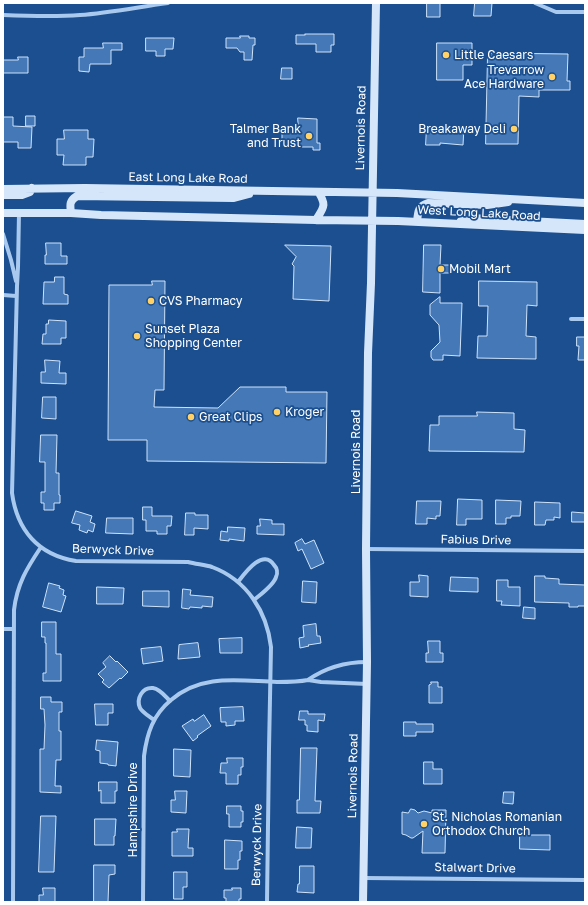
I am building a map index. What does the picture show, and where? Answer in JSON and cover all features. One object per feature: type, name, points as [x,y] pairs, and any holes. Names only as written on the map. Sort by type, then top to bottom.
[{"type":"main road","name":"Livernois Road","points":[[363,902],[367,684],[366,549],[368,353],[376,3]]},
{"type":"main road","name":"East Long Lake Road","points":[[3,189],[32,188],[372,193]]},
{"type":"main road","points":[[3,195],[22,195],[30,192],[32,188]]},
{"type":"main road","points":[[71,213],[70,203],[72,199],[77,196],[234,198],[255,192]]},
{"type":"main road","points":[[316,220],[323,208],[324,201],[319,193]]},
{"type":"main road","name":"West Long Lake Road","points":[[372,193],[426,194],[585,203]]},
{"type":"main road","points":[[417,222],[422,205],[428,203],[487,205],[523,199]]},
{"type":"main road","points":[[3,213],[71,213],[101,215],[372,221]]},
{"type":"main road","points":[[454,223],[471,218],[585,224]]},
{"type":"main road","name":"West Long Lake Road","points":[[372,221],[454,223],[585,230]]},
{"type":"street","points":[[3,15],[86,15],[168,3]]},
{"type":"street","points":[[535,3],[556,12],[585,12]]},
{"type":"street","name":"Berwyck Drive","points":[[19,213],[12,493],[18,519],[31,538],[49,553],[60,557],[76,561],[182,562],[201,564],[222,572],[238,582],[254,600],[265,618],[270,635],[271,647],[267,902]]},
{"type":"street","name":"Berwyck Drive","points":[[3,234],[17,286]]},
{"type":"street","points":[[3,295],[16,296]]},
{"type":"street","points":[[571,319],[585,319]]},
{"type":"street","points":[[12,902],[15,601],[20,582],[41,547]]},
{"type":"street","name":"Fabius Drive","points":[[366,549],[585,551]]},
{"type":"street","points":[[238,582],[255,562],[267,560],[273,563],[277,571],[277,576],[271,585],[254,600]]},
{"type":"street","points":[[3,629],[14,629]]},
{"type":"street","name":"Hampshire Drive","points":[[308,680],[320,672],[342,665],[367,662]]},
{"type":"street","name":"Hampshire Drive","points":[[143,902],[144,756],[146,740],[158,713],[170,701],[178,694],[195,685],[222,680],[293,682],[308,680],[367,684]]},
{"type":"street","points":[[154,720],[145,714],[140,708],[139,699],[143,691],[148,688],[153,688],[160,691],[170,701]]},
{"type":"street","name":"Stalwart Drive","points":[[364,878],[585,880]]},
{"type":"building","points":[[427,3],[440,3],[440,17],[427,17]]},
{"type":"building","points":[[475,3],[492,3],[491,16],[474,16]]},
{"type":"building","points":[[334,34],[334,45],[331,45],[331,52],[316,52],[316,44],[296,44],[296,35]]},
{"type":"building","points":[[240,36],[255,38],[252,60],[244,60],[244,52],[240,52],[237,48],[226,48],[226,38],[240,38]]},
{"type":"building","points":[[146,38],[174,38],[173,49],[165,49],[165,56],[156,56],[156,51],[146,51]]},
{"type":"building","points":[[103,43],[122,43],[122,50],[111,50],[111,64],[90,64],[89,72],[79,71],[79,57],[84,57],[84,48],[103,48]]},
{"type":"building","points":[[437,43],[472,43],[472,65],[463,65],[463,80],[437,80]]},
{"type":"building","points":[[488,53],[568,54],[567,81],[570,81],[570,90],[539,90],[539,97],[519,96],[518,144],[486,144]]},
{"type":"building","points":[[18,57],[28,57],[28,73],[3,73],[3,60],[18,60]]},
{"type":"building","points":[[282,68],[292,68],[292,79],[281,79]]},
{"type":"building","points":[[26,116],[35,116],[35,126],[26,126]]},
{"type":"building","points":[[3,117],[13,117],[13,126],[32,127],[31,148],[18,148],[18,142],[3,142]]},
{"type":"building","points":[[298,118],[317,119],[317,143],[320,143],[320,150],[313,150],[313,147],[298,147],[298,141],[282,141],[282,128],[298,128]]},
{"type":"building","points":[[427,127],[464,127],[463,145],[440,143],[440,145],[426,145]]},
{"type":"building","points":[[64,130],[88,130],[88,139],[94,139],[93,157],[86,157],[86,165],[63,165],[64,155],[57,155],[57,139],[64,139]]},
{"type":"building","points":[[46,243],[61,243],[61,256],[67,256],[67,264],[45,264]]},
{"type":"building","points":[[285,245],[331,246],[329,301],[293,299],[294,266],[292,264],[296,257]]},
{"type":"building","points":[[424,245],[441,245],[440,265],[450,265],[450,273],[440,273],[440,293],[423,292]]},
{"type":"building","points":[[55,277],[64,277],[64,294],[68,295],[68,304],[43,304],[44,282],[54,282]]},
{"type":"building","name":"Sunset Plaza Shopping Center","points":[[152,281],[165,281],[164,390],[155,390],[154,407],[218,408],[240,387],[286,387],[286,392],[327,392],[326,463],[147,461],[147,440],[108,440],[109,285],[152,285]]},
{"type":"building","points":[[479,281],[537,282],[537,306],[527,305],[526,336],[536,337],[536,359],[477,358],[478,336],[487,336],[488,306],[479,306]]},
{"type":"building","points":[[440,297],[440,303],[462,303],[460,356],[443,355],[443,360],[433,360],[431,357],[431,351],[440,342],[439,325],[430,315],[430,305]]},
{"type":"building","points":[[49,320],[66,321],[66,338],[61,338],[61,344],[42,344],[43,334],[46,334],[46,324],[48,324]]},
{"type":"building","points":[[577,337],[585,337],[585,360],[578,360],[579,346],[577,346]]},
{"type":"building","points":[[45,360],[60,361],[59,373],[66,373],[66,384],[41,383],[41,372],[45,372]]},
{"type":"building","points":[[43,397],[56,397],[56,419],[42,418]]},
{"type":"building","points":[[477,412],[514,413],[514,429],[525,430],[524,452],[429,451],[430,425],[439,425],[439,416],[477,416]]},
{"type":"building","points":[[41,435],[57,435],[56,473],[59,473],[60,503],[54,503],[54,510],[44,510],[44,503],[41,503],[41,492],[45,492],[45,462],[40,462]]},
{"type":"building","points":[[458,499],[482,500],[482,519],[466,519],[466,525],[457,525]]},
{"type":"building","points":[[496,500],[521,501],[520,516],[511,516],[511,518],[506,518],[506,524],[496,524]]},
{"type":"building","points":[[417,501],[441,501],[440,516],[436,516],[436,519],[427,518],[427,524],[416,524]]},
{"type":"building","points":[[535,502],[560,503],[560,518],[554,517],[554,520],[546,520],[545,525],[535,525]]},
{"type":"building","points":[[143,507],[152,507],[152,516],[172,516],[171,526],[167,526],[167,534],[157,534],[157,531],[146,531],[146,520],[143,520]]},
{"type":"building","points":[[76,511],[92,516],[90,522],[95,524],[93,532],[88,530],[87,533],[79,530],[80,525],[72,523]]},
{"type":"building","points":[[572,512],[585,513],[585,522],[572,522]]},
{"type":"building","points":[[186,513],[208,515],[208,529],[194,528],[194,535],[185,535]]},
{"type":"building","points":[[107,518],[133,518],[133,534],[106,533]]},
{"type":"building","points":[[260,519],[272,520],[272,524],[284,524],[284,535],[257,534],[257,526],[260,526]]},
{"type":"building","points":[[228,527],[245,528],[244,541],[229,539],[229,541],[220,540],[221,531],[227,532]]},
{"type":"building","points":[[302,539],[305,544],[314,540],[324,563],[311,569],[302,549],[298,551],[295,543]]},
{"type":"building","points":[[419,575],[428,576],[428,597],[410,596],[410,582],[419,582]]},
{"type":"building","points":[[535,576],[545,576],[545,578],[559,579],[559,584],[585,585],[585,606],[569,607],[569,603],[535,602]]},
{"type":"building","points":[[451,577],[478,578],[478,592],[450,591]]},
{"type":"building","points":[[497,580],[508,580],[508,587],[520,587],[520,606],[501,605],[502,601],[497,601]]},
{"type":"building","points":[[303,581],[317,582],[316,603],[302,602]]},
{"type":"building","points":[[49,583],[60,586],[59,588],[64,590],[63,595],[66,596],[61,612],[43,607]]},
{"type":"building","points":[[97,587],[124,588],[123,604],[97,604]]},
{"type":"building","points":[[183,589],[191,590],[190,595],[213,597],[212,607],[202,606],[202,608],[182,608]]},
{"type":"building","points":[[143,591],[169,591],[169,607],[143,606]]},
{"type":"building","points":[[524,607],[535,608],[535,619],[523,618]]},
{"type":"building","points":[[42,622],[56,622],[56,654],[61,654],[61,681],[43,681],[43,673],[46,673],[46,643],[45,637],[42,637]]},
{"type":"building","points":[[316,624],[317,636],[320,636],[321,643],[300,648],[299,638],[304,637],[303,626]]},
{"type":"building","points":[[242,638],[242,653],[220,653],[219,639]]},
{"type":"building","points":[[428,641],[440,641],[440,653],[443,653],[443,662],[426,662]]},
{"type":"building","points":[[198,643],[200,657],[178,659],[179,645]]},
{"type":"building","points":[[161,647],[163,661],[143,664],[141,649]]},
{"type":"building","points":[[110,656],[128,672],[109,688],[102,682],[104,680],[98,674],[106,667],[103,663]]},
{"type":"building","points":[[431,682],[438,682],[438,687],[442,687],[442,703],[429,703],[429,685]]},
{"type":"building","points":[[41,697],[51,697],[51,702],[62,702],[62,712],[59,712],[59,731],[61,731],[61,760],[56,760],[55,786],[61,786],[61,793],[40,792],[40,749],[44,749],[45,725],[44,709],[41,709]]},
{"type":"building","points":[[95,704],[113,704],[113,713],[108,713],[108,725],[96,725]]},
{"type":"building","points":[[243,707],[244,721],[235,721],[235,725],[226,726],[226,722],[221,722],[220,708]]},
{"type":"building","points":[[300,711],[308,711],[308,714],[325,714],[324,721],[318,720],[318,732],[307,731],[305,720],[299,720]]},
{"type":"building","points":[[204,715],[211,726],[197,736],[198,737],[193,741],[182,726],[193,719],[194,721]]},
{"type":"building","points":[[404,722],[433,724],[433,732],[416,732],[416,736],[404,736]]},
{"type":"building","points":[[97,740],[118,742],[116,766],[100,763],[100,751],[96,750]]},
{"type":"building","points":[[301,748],[317,748],[315,801],[321,801],[320,813],[297,813]]},
{"type":"building","points":[[174,749],[191,750],[190,777],[174,776]]},
{"type":"building","points":[[227,758],[243,758],[241,775],[238,775],[238,784],[226,784],[226,773],[220,773],[221,763],[227,763]]},
{"type":"building","points":[[424,762],[433,762],[433,769],[442,769],[442,784],[424,784]]},
{"type":"building","points":[[99,782],[117,782],[115,803],[101,803],[101,790],[99,791]]},
{"type":"building","points":[[175,791],[187,791],[186,813],[171,812],[171,800],[175,800]]},
{"type":"building","points":[[504,792],[514,792],[513,804],[503,803]]},
{"type":"building","points":[[227,806],[241,806],[241,811],[243,811],[243,822],[241,822],[241,827],[229,827],[229,814],[227,814]]},
{"type":"building","name":"St. Nicholas Romanian Orthodox Church","points":[[411,809],[418,813],[424,811],[432,813],[432,810],[446,810],[445,853],[422,853],[423,831],[413,838],[402,834],[402,812],[408,813]]},
{"type":"building","points":[[41,816],[56,816],[54,872],[39,872]]},
{"type":"building","points":[[95,819],[116,819],[114,845],[95,845]]},
{"type":"building","points":[[297,827],[312,828],[311,848],[296,848]]},
{"type":"building","points":[[177,829],[189,829],[188,848],[193,848],[193,856],[172,856],[172,832],[177,832]]},
{"type":"building","points":[[520,835],[550,835],[550,850],[520,849]]},
{"type":"building","points":[[225,840],[242,841],[242,851],[240,851],[240,860],[238,860],[238,869],[225,869]]},
{"type":"building","points":[[94,865],[115,865],[115,874],[109,875],[108,902],[94,902]]},
{"type":"building","points":[[300,866],[314,866],[314,893],[297,892]]},
{"type":"building","points":[[174,872],[187,872],[187,887],[183,887],[183,899],[174,899]]},
{"type":"building","points":[[43,888],[55,888],[55,902],[39,902],[39,895],[43,895]]},
{"type":"building","points":[[232,888],[241,888],[241,899],[239,899],[239,902],[226,902],[226,898],[224,898],[224,890],[232,890]]},
{"type":"place","name":"Little Caesars","points":[[446,55]]},
{"type":"place","name":"Trevarrow Ace Hardware","points":[[552,77]]},
{"type":"place","name":"Breakaway Deli","points":[[514,129]]},
{"type":"place","name":"Talmer Bank and Trust","points":[[309,136]]},
{"type":"place","name":"Mobil Mart","points":[[441,269]]},
{"type":"place","name":"CVS Pharmacy","points":[[151,301]]},
{"type":"place","name":"Sunset Plaza Shopping Center","points":[[137,336]]},
{"type":"place","name":"Kroger","points":[[277,412]]},
{"type":"place","name":"Great Clips","points":[[191,417]]},
{"type":"place","name":"St. Nicholas Romanian Orthodox Church","points":[[424,824]]}]
